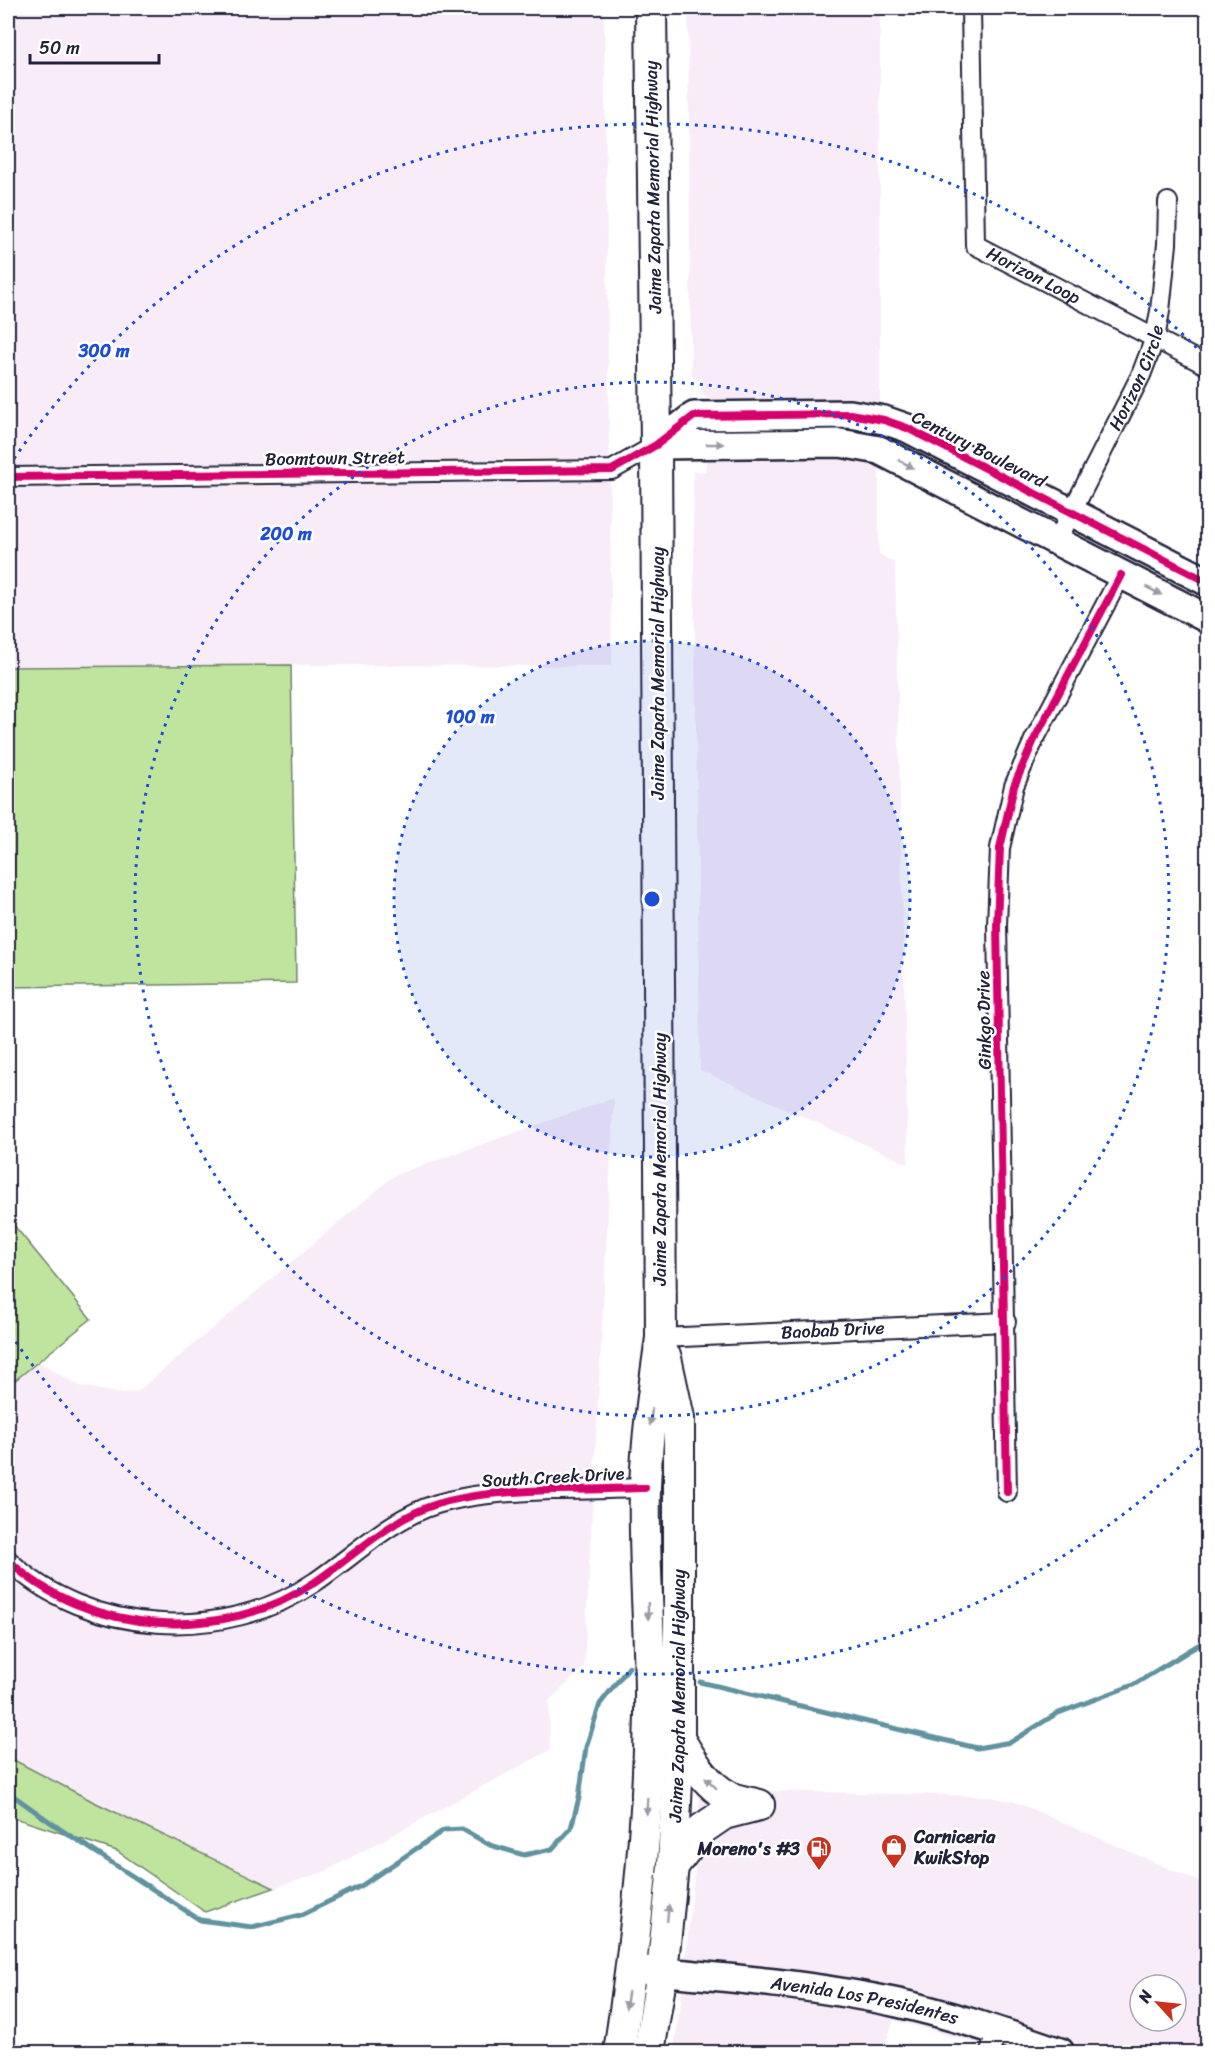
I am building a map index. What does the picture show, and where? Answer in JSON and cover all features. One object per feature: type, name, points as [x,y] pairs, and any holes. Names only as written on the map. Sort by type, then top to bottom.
[{"type":"main road","name":"Jaime Zapata Memorial Highway","points":[[619,2052],[632,1969],[646,1816],[650,1724],[645,1488],[650,1419],[661,1338],[651,8]]},
{"type":"main road","name":"Jaime Zapata Memorial Highway","points":[[649,2052],[662,1972],[673,1866],[679,1739],[679,1418],[661,1338]]},
{"type":"main road","points":[[645,1488],[656,1496],[666,1516],[670,1610],[680,1635]]},
{"type":"main road","points":[[673,1866],[702,1828],[724,1814],[759,1805],[729,1797],[714,1787],[699,1771],[679,1739]]},
{"type":"street","name":"Horizon Loop","points":[[971,8],[975,245],[1208,366]]},
{"type":"street","name":"Horizon Circle","points":[[1057,541],[1141,375],[1155,338],[1167,244],[1168,202]]},
{"type":"street","name":"Century Boulevard","points":[[656,445],[694,416],[850,414],[884,420],[907,428],[1208,582]]},
{"type":"street","points":[[656,445],[840,443],[879,450],[1208,619]]},
{"type":"street","name":"Boomtown Street","points":[[8,477],[612,470],[656,445]]},
{"type":"street","name":"Ginkgo Drive","points":[[1007,1492],[1006,1322],[997,925],[1000,848],[1014,786],[1034,740],[1121,574]]},
{"type":"street","name":"Baobab Drive","points":[[661,1338],[1006,1322]]},
{"type":"street","name":"South Creek Drive","points":[[8,1560],[19,1571],[46,1590],[102,1613],[148,1621],[204,1623],[270,1608],[290,1598],[365,1544],[398,1523],[435,1504],[501,1492],[645,1488]]},
{"type":"street","name":"Avenida Los Presidentes","points":[[632,1969],[748,1979],[899,2003],[994,2041],[1059,2052]]},
{"type":"shaded area","points":[[8,8],[604,8],[612,666],[8,667]]},
{"type":"shaded area","points":[[688,8],[880,8],[880,407],[821,400],[708,402],[708,398],[701,392],[702,380],[695,380],[691,374]]},
{"type":"shaded area","points":[[843,453],[879,462],[879,554],[895,563],[908,1164],[700,1070],[693,471],[705,472],[707,456]]},
{"type":"shaded area","points":[[614,1098],[584,1667],[549,1701],[550,1750],[324,1872],[274,1888],[94,1802],[8,1757],[8,1386],[37,1361],[80,1386],[118,1393],[137,1392],[395,1175]]},
{"type":"shaded area","points":[[702,1755],[736,1790],[984,1796],[1013,1801],[1207,1885],[1207,2052],[1007,2052],[894,2020],[882,2052],[673,2052],[680,2010],[696,1860]]},
{"type":"green space","points":[[291,665],[296,983],[8,987],[8,667]]},
{"type":"green space","points":[[8,1218],[91,1319],[8,1386]]},
{"type":"green space","points":[[8,1757],[94,1802],[274,1888],[205,1912],[117,1851],[8,1816]]},
{"type":"waterway","points":[[700,1682],[977,1748],[1011,1742],[1056,1714],[1133,1685],[1208,1639]]},
{"type":"waterway","points":[[8,1792],[60,1829],[200,1920],[252,1927],[301,1915],[361,1886],[444,1830],[462,1829],[490,1845],[524,1855],[552,1849],[571,1828],[579,1798],[586,1747],[600,1704],[629,1667]]},
{"type":"cycle path","points":[[8,477],[612,470],[656,445],[694,416],[850,414],[884,420],[907,428],[1208,582]]},
{"type":"cycle path","points":[[1007,1492],[997,925],[1000,848],[1014,786],[1034,740],[1121,575]]},
{"type":"cycle path","points":[[8,1560],[40,1585],[77,1604],[116,1617],[157,1623],[199,1622],[240,1615],[279,1602],[315,1582],[404,1518],[437,1504],[465,1497],[507,1492],[645,1488]]},
{"type":"place","name":"Carniceria KwikStop","points":[[894,1870]]},
{"type":"place","name":"Moreno's #3","points":[[819,1872]]}]
